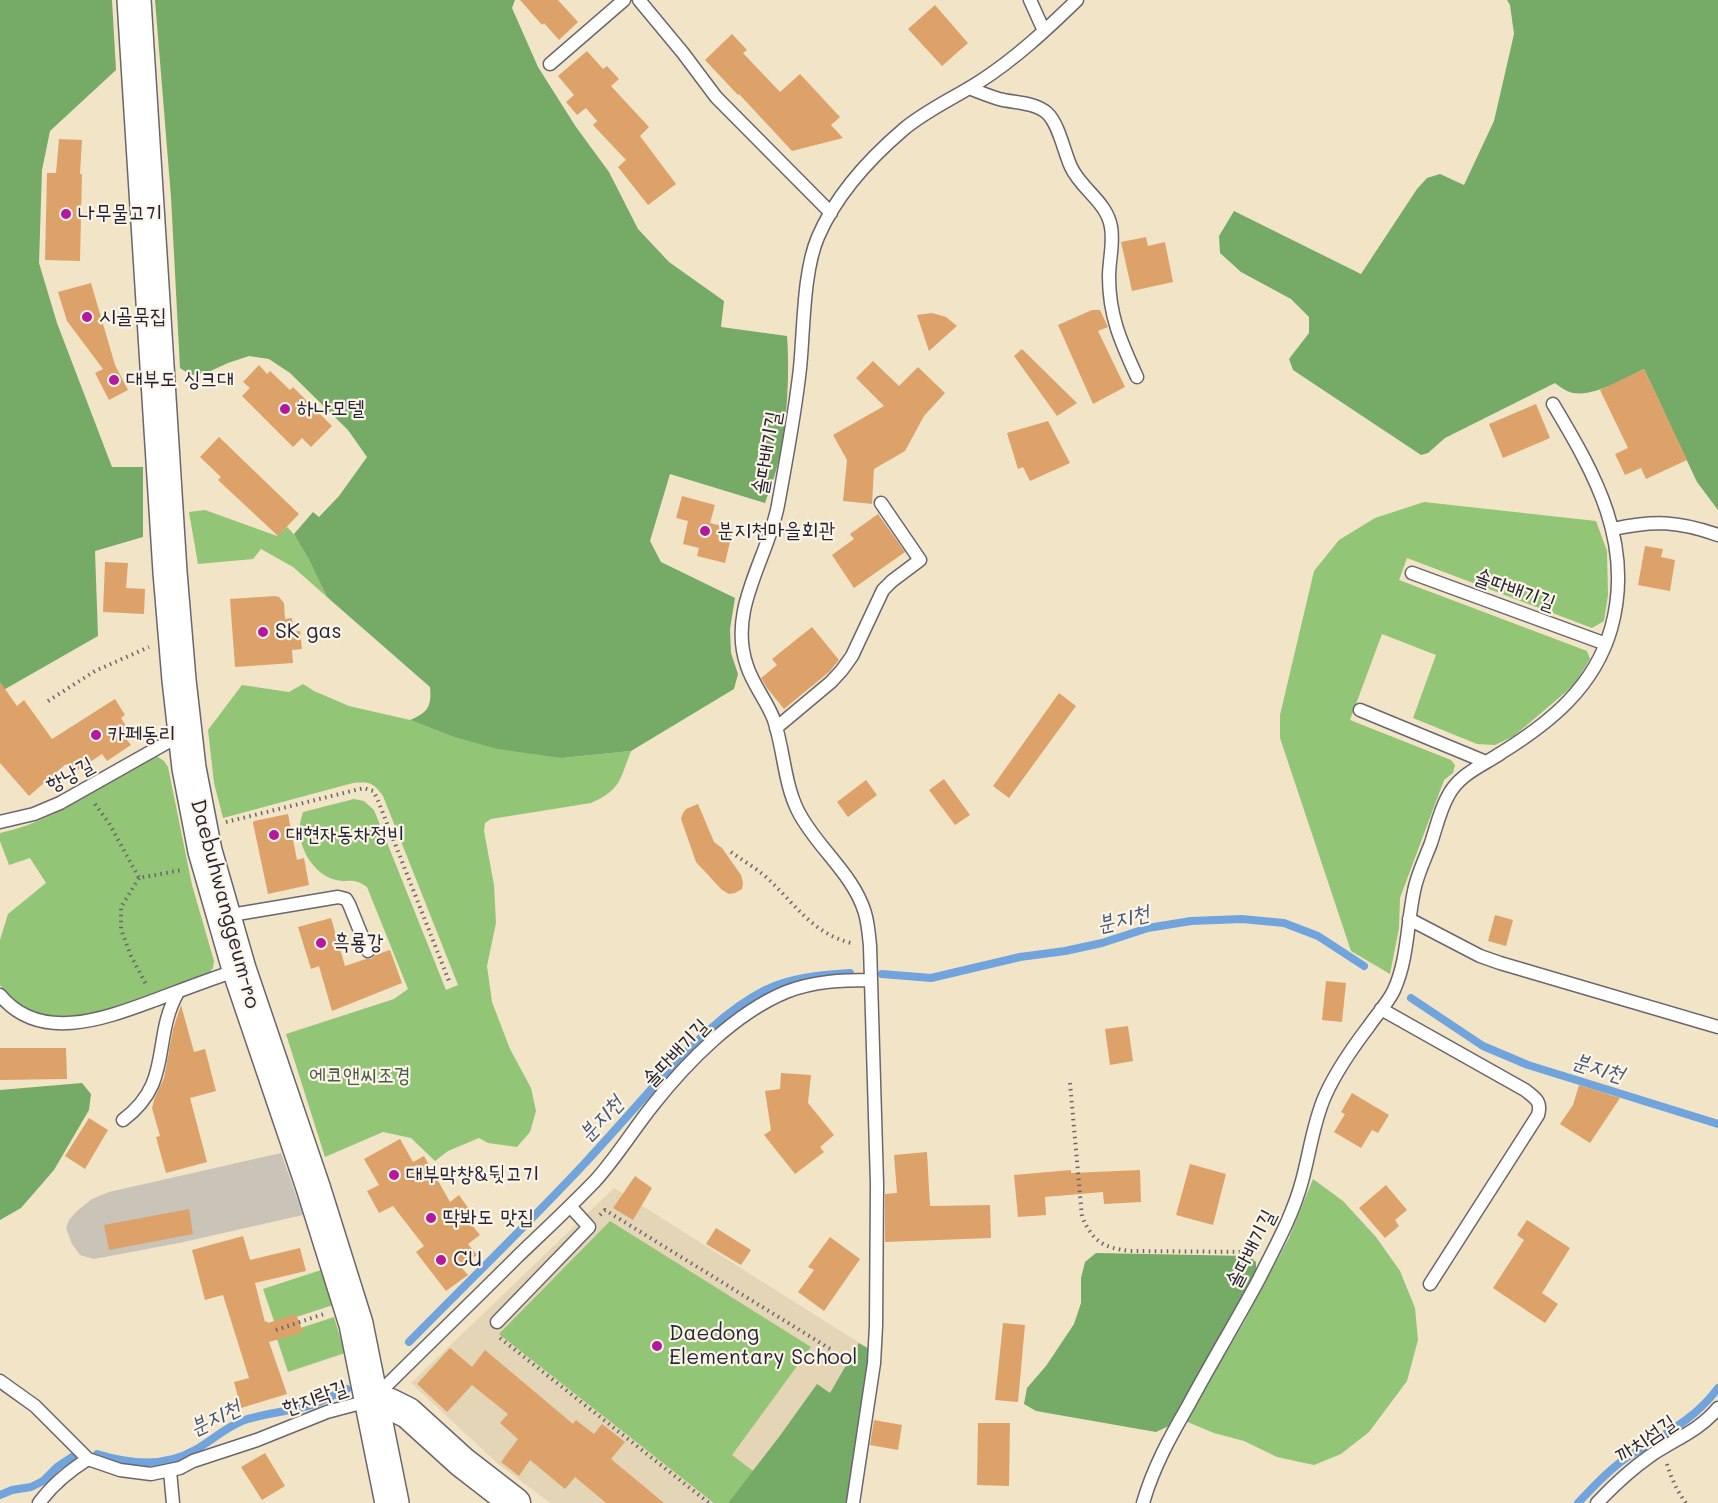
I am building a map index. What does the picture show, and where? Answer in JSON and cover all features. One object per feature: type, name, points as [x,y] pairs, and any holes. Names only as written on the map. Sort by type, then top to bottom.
[{"type":"main road","name":"Daebuhwanggeum-ro","points":[[134,0],[176,640],[189,768],[209,865],[239,969],[356,1324],[392,1503]]},
{"type":"street","points":[[372,1400],[390,1404],[408,1413],[462,1462],[515,1503]]},
{"type":"lane","points":[[550,64],[624,0]]},
{"type":"lane","points":[[639,0],[716,97],[831,213]]},
{"type":"lane","points":[[1030,0],[1044,32]]},
{"type":"lane","name":"솔따배기길","points":[[853,1503],[874,1362],[876,1326],[877,1184],[870,946],[866,914],[849,882],[800,815],[791,797],[776,728],[747,666],[743,648],[742,621],[749,588],[776,517],[793,425],[810,267],[818,237],[831,213],[859,173],[879,151],[906,127],[1016,56],[1077,0]]},
{"type":"lane","points":[[969,88],[1001,99],[1038,107],[1048,114],[1071,168],[1107,212],[1111,227],[1110,306],[1120,341],[1137,377]]},
{"type":"lane","name":"솔따배기길","points":[[1143,1503],[1149,1482],[1166,1444],[1230,1332],[1293,1209],[1302,1183],[1318,1111],[1327,1091],[1393,993],[1405,951],[1414,888],[1448,796],[1456,782],[1538,728],[1573,698],[1590,676],[1604,652],[1617,603],[1618,553],[1613,530],[1593,476],[1553,404]]},
{"type":"lane","points":[[776,728],[842,670],[852,656],[883,590],[920,560],[881,503]]},
{"type":"lane","points":[[1613,530],[1650,523],[1677,523],[1718,535]]},
{"type":"lane","name":"솔따배기길","points":[[1412,573],[1606,644]]},
{"type":"lane","points":[[1360,710],[1486,762]]},
{"type":"lane","name":"항낭길","points":[[0,822],[34,814],[84,790],[185,732]]},
{"type":"lane","points":[[224,916],[338,897],[349,904],[368,951]]},
{"type":"lane","points":[[1409,919],[1480,956],[1500,963],[1718,1027]]},
{"type":"lane","points":[[0,994],[7,1004],[33,1019],[71,1023],[115,1015],[239,969]]},
{"type":"lane","name":"솔따배기길","points":[[372,1400],[596,1180],[654,1104],[717,1037],[769,1000],[795,989],[838,980],[871,980]]},
{"type":"lane","points":[[123,1120],[135,1112],[155,1079],[165,1023],[178,992]]},
{"type":"lane","points":[[1381,1009],[1525,1090],[1536,1098],[1540,1107],[1538,1115],[1430,1284]]},
{"type":"lane","points":[[497,1322],[589,1227],[570,1206]]},
{"type":"lane","name":"한지락길","points":[[0,1381],[35,1406],[88,1459],[106,1466],[151,1474],[170,1471],[327,1412],[372,1400]]},
{"type":"lane","name":"까치섬길","points":[[1597,1503],[1638,1464],[1701,1425],[1718,1408]]},
{"type":"lane","points":[[39,1503],[60,1479],[88,1459]]},
{"type":"lane","points":[[170,1471],[173,1503]]},
{"type":"path","points":[[48,701],[104,667],[150,647],[176,640]]},
{"type":"path","points":[[218,825],[364,788],[373,790],[449,981]]},
{"type":"path","points":[[84,790],[109,823],[139,878]]},
{"type":"path","points":[[731,852],[765,876],[807,921],[825,934],[841,941],[870,946]]},
{"type":"path","points":[[154,1000],[130,956],[121,929],[121,907],[139,878],[209,865]]},
{"type":"path","points":[[1070,1083],[1082,1217],[1089,1231],[1099,1242],[1113,1249],[1130,1251],[1272,1252]]},
{"type":"path","points":[[589,1227],[604,1210],[832,1350]]},
{"type":"path","points":[[276,1330],[326,1313]]},
{"type":"path","points":[[497,1322],[489,1330],[709,1503]]},
{"type":"path","points":[[1666,1448],[1670,1474],[1686,1503]]},
{"type":"shaded area","points":[[281,1153],[303,1215],[179,1243],[94,1259],[80,1255],[72,1244],[66,1228],[69,1220],[92,1199],[109,1192]]},
{"type":"shaded area","name":"Daedong Elementary School","points":[[614,1188],[869,1349],[847,1503],[550,1503],[497,1463],[411,1383]]},
{"type":"green space","points":[[0,0],[112,0],[116,70],[50,131],[42,170],[39,263],[57,323],[112,467],[143,467],[143,537],[95,551],[98,636],[0,692]]},
{"type":"green space","points":[[155,0],[515,0],[512,8],[538,67],[576,127],[609,172],[638,229],[669,262],[724,301],[721,327],[787,336],[788,385],[783,436],[776,472],[765,503],[670,474],[650,541],[661,562],[735,598],[730,629],[731,653],[738,674],[734,689],[631,751],[562,758],[498,749],[451,736],[410,720],[421,715],[427,708],[430,700],[430,687],[327,597],[294,534],[313,512],[319,517],[339,496],[367,457],[348,430],[290,373],[269,359],[249,356],[206,373],[191,375],[180,368],[171,197]]},
{"type":"green space","points":[[1507,0],[1718,0],[1718,510],[1697,482],[1644,369],[1617,383],[1585,393],[1567,391],[1555,383],[1445,438],[1428,453],[1421,455],[1293,370],[1289,359],[1309,333],[1309,317],[1291,299],[1241,272],[1220,253],[1219,236],[1234,211],[1361,274],[1417,189],[1427,178],[1440,174],[1464,185],[1494,121],[1514,34],[1510,5]]},
{"type":"green space","points":[[1424,502],[1596,521],[1607,551],[1608,595],[1604,621],[1592,628],[1407,558],[1399,580],[1587,651],[1590,659],[1574,685],[1514,736],[1495,745],[1477,744],[1413,718],[1436,655],[1382,634],[1350,720],[1451,760],[1455,765],[1453,773],[1444,780],[1400,898],[1399,928],[1390,974],[1351,951],[1280,738],[1280,715],[1314,571],[1339,540],[1375,518]]},
{"type":"green space","points":[[205,510],[277,536],[287,527],[305,551],[327,597],[293,567],[261,549],[253,559],[198,564],[189,512]]},
{"type":"green space","name":"에코앤씨조경","points":[[303,684],[349,706],[410,720],[451,736],[562,758],[631,751],[618,783],[608,793],[591,803],[491,819],[485,823],[484,831],[494,885],[496,923],[487,966],[492,1002],[510,1049],[531,1088],[536,1111],[530,1132],[517,1147],[488,1143],[479,1138],[448,1151],[435,1161],[411,1138],[383,1132],[325,1157],[286,1034],[394,999],[408,989],[367,887],[355,881],[328,877],[314,866],[304,851],[300,833],[303,812],[354,799],[364,801],[374,810],[446,990],[458,985],[383,796],[373,785],[353,783],[223,818],[214,783],[208,730],[242,685],[289,692]]},
{"type":"green space","points":[[158,757],[168,767],[192,885],[214,961],[213,968],[208,974],[152,996],[95,1014],[63,1017],[37,1014],[18,1006],[0,985],[0,940],[8,914],[46,883],[30,858],[9,865],[0,841],[0,833],[26,826],[51,815],[152,758]]},
{"type":"green space","points":[[82,1083],[91,1094],[89,1110],[54,1170],[21,1208],[0,1220],[0,1090]]},
{"type":"green space","points":[[1313,1179],[1343,1201],[1376,1237],[1400,1271],[1415,1308],[1418,1340],[1407,1381],[1369,1432],[1341,1454],[1314,1465],[1277,1457],[1244,1441],[1214,1433],[1185,1421],[1243,1324],[1289,1238]]},
{"type":"green space","points":[[610,1221],[811,1347],[732,1455],[753,1471],[728,1503],[714,1503],[499,1334]]},
{"type":"green space","points":[[1096,1253],[1249,1256],[1256,1262],[1256,1272],[1169,1426],[1156,1432],[1036,1411],[1024,1404],[1027,1388],[1046,1366],[1074,1324],[1081,1303],[1081,1278],[1085,1262]]},
{"type":"green space","points":[[321,1270],[333,1305],[275,1324],[263,1289]]},
{"type":"green space","points":[[334,1317],[345,1353],[288,1372],[276,1336]]},
{"type":"green space","points":[[859,1343],[869,1349],[847,1503],[728,1503],[817,1384],[830,1393]]},
{"type":"building","points":[[520,0],[558,0],[578,22],[559,40]]},
{"type":"building","points":[[935,5],[968,43],[942,66],[908,29]]},
{"type":"building","points":[[732,34],[747,50],[743,53],[780,92],[800,74],[840,117],[831,125],[843,138],[792,151],[705,60]]},
{"type":"building","points":[[587,51],[603,69],[607,66],[619,79],[611,86],[649,127],[640,136],[676,184],[648,205],[618,167],[626,160],[593,125],[597,121],[586,108],[577,115],[566,102],[574,95],[558,76]]},
{"type":"building","points":[[59,139],[82,140],[80,261],[45,260],[47,173],[56,173]]},
{"type":"building","points":[[1146,237],[1148,246],[1165,242],[1173,282],[1132,291],[1121,242]]},
{"type":"building","points":[[91,283],[115,365],[128,390],[109,400],[95,373],[103,369],[67,321],[58,292]]},
{"type":"building","points":[[1092,310],[1100,310],[1108,327],[1098,331],[1125,387],[1093,404],[1058,325]]},
{"type":"building","points":[[932,313],[946,317],[957,326],[929,351],[917,315]]},
{"type":"building","points":[[1022,349],[1077,403],[1057,416],[1014,356]]},
{"type":"building","points":[[873,361],[899,386],[918,367],[945,393],[924,416],[905,451],[874,469],[872,504],[843,501],[847,460],[833,435],[884,406],[856,378]]},
{"type":"building","points":[[259,365],[267,374],[270,371],[290,390],[293,387],[332,426],[311,447],[302,438],[293,447],[242,396],[250,388],[243,382]]},
{"type":"building","points":[[1644,369],[1687,460],[1646,479],[1641,468],[1625,475],[1615,454],[1628,448],[1600,390]]},
{"type":"building","points":[[1536,404],[1550,438],[1503,458],[1489,424]]},
{"type":"building","points":[[1048,421],[1070,463],[1030,481],[1023,467],[1018,469],[1007,433]]},
{"type":"building","points":[[219,437],[299,514],[278,536],[218,480],[221,477],[200,457]]},
{"type":"building","points":[[682,496],[715,505],[710,523],[733,529],[725,563],[697,556],[699,548],[683,544],[688,521],[676,518]]},
{"type":"building","points":[[878,514],[905,552],[854,588],[832,555],[854,539],[850,534]]},
{"type":"building","points":[[1645,546],[1663,549],[1661,557],[1675,560],[1670,591],[1638,585]]},
{"type":"building","points":[[105,562],[128,563],[126,588],[145,589],[144,614],[103,612]]},
{"type":"building","points":[[275,596],[284,603],[285,619],[292,618],[293,632],[300,631],[302,649],[292,650],[293,663],[235,667],[230,599]]},
{"type":"building","points":[[812,627],[839,660],[829,672],[784,709],[761,678],[777,665],[772,659]]},
{"type":"building","points":[[0,682],[17,706],[24,700],[52,739],[115,699],[125,715],[121,718],[131,734],[125,737],[131,745],[107,761],[102,754],[72,774],[66,764],[29,796],[0,763]]},
{"type":"building","points":[[1059,693],[1076,706],[1009,798],[993,786]]},
{"type":"building","points":[[944,779],[970,815],[955,825],[929,790]]},
{"type":"building","points":[[866,780],[877,795],[848,817],[837,802]]},
{"type":"building","points":[[698,804],[714,842],[722,848],[741,875],[742,889],[735,893],[729,894],[722,890],[696,862],[681,819],[686,809]]},
{"type":"building","points":[[288,814],[297,860],[304,858],[309,885],[268,894],[253,823]]},
{"type":"building","points":[[1495,915],[1513,920],[1506,946],[1488,941]]},
{"type":"building","points":[[331,918],[345,966],[371,959],[375,955],[390,950],[402,983],[332,1011],[319,966],[311,969],[298,927]]},
{"type":"building","points":[[1326,981],[1346,983],[1342,1022],[1322,1020]]},
{"type":"building","points":[[181,1005],[194,1052],[205,1049],[216,1091],[190,1098],[207,1162],[166,1173],[156,1137],[160,1136],[152,1108],[164,1078],[173,1029]]},
{"type":"building","points":[[1128,1026],[1133,1061],[1110,1065],[1105,1029]]},
{"type":"building","points":[[0,1048],[66,1048],[67,1079],[0,1080]]},
{"type":"building","points":[[781,1073],[811,1075],[808,1103],[834,1135],[820,1147],[824,1152],[795,1174],[764,1135],[771,1130],[765,1091],[780,1089]]},
{"type":"building","points":[[1579,1085],[1620,1098],[1590,1143],[1560,1124],[1573,1105]]},
{"type":"building","points":[[1352,1093],[1389,1115],[1378,1133],[1372,1130],[1361,1148],[1334,1132],[1345,1114],[1341,1112]]},
{"type":"building","points":[[89,1118],[108,1130],[85,1169],[65,1156]]},
{"type":"building","points":[[400,1139],[413,1162],[424,1156],[450,1202],[459,1195],[471,1212],[465,1216],[480,1235],[468,1244],[477,1255],[461,1267],[468,1275],[446,1291],[416,1252],[424,1246],[393,1206],[379,1213],[367,1191],[379,1185],[364,1159]]},
{"type":"building","points":[[927,1152],[930,1206],[990,1205],[991,1238],[885,1242],[885,1194],[897,1193],[894,1155]]},
{"type":"building","points":[[1190,1164],[1226,1174],[1213,1225],[1176,1215]]},
{"type":"building","points":[[1071,1170],[1071,1173],[1140,1170],[1141,1202],[1104,1204],[1103,1192],[1045,1197],[1046,1215],[1018,1217],[1014,1175]]},
{"type":"building","points":[[635,1176],[652,1188],[633,1220],[613,1208]]},
{"type":"building","points":[[1386,1185],[1407,1210],[1395,1220],[1399,1226],[1385,1238],[1359,1208]]},
{"type":"building","points":[[189,1209],[193,1234],[109,1250],[104,1225]]},
{"type":"building","points":[[1527,1220],[1570,1248],[1542,1293],[1558,1304],[1545,1323],[1493,1288],[1524,1240],[1517,1235]]},
{"type":"building","points":[[716,1228],[751,1250],[741,1265],[706,1244]]},
{"type":"building","points":[[243,1236],[250,1260],[300,1248],[306,1271],[255,1283],[265,1322],[296,1314],[303,1332],[269,1342],[287,1394],[241,1408],[234,1382],[249,1378],[223,1295],[205,1300],[192,1250]]},
{"type":"building","points":[[830,1237],[860,1259],[824,1311],[798,1292],[814,1270],[808,1267]]},
{"type":"building","points":[[1003,1323],[1025,1325],[1018,1402],[995,1400]]},
{"type":"building","points":[[450,1348],[472,1367],[485,1350],[573,1424],[576,1420],[594,1434],[602,1424],[625,1442],[611,1459],[664,1503],[606,1503],[575,1477],[565,1489],[530,1460],[519,1476],[501,1462],[518,1439],[500,1423],[508,1414],[472,1385],[447,1412],[417,1384]]},
{"type":"building","points":[[874,1420],[902,1425],[898,1450],[870,1445]]},
{"type":"building","points":[[978,1423],[1010,1423],[1009,1486],[977,1485]]},
{"type":"building","points":[[265,1453],[285,1486],[262,1500],[241,1467]]},
{"type":"waterway","name":"분지천","points":[[882,974],[931,978],[1020,957],[1102,943],[1148,928],[1191,921],[1242,919],[1284,923],[1318,936],[1364,966]]},
{"type":"waterway","name":"분지천","points":[[409,1342],[542,1208],[667,1072],[720,1020],[749,999],[786,982],[807,977],[850,973]]},
{"type":"waterway","name":"분지천","points":[[1411,998],[1483,1046],[1528,1065],[1718,1124]]},
{"type":"waterway","name":"분지천","points":[[1578,1503],[1619,1463],[1687,1419],[1709,1400],[1718,1388]]},
{"type":"waterway","name":"분지천","points":[[97,1454],[134,1462],[171,1460],[195,1450],[242,1421],[309,1406],[347,1389]]},
{"type":"waterway","name":"분지천","points":[[0,1495],[12,1490],[31,1487],[43,1481],[57,1467],[72,1457]]},
{"type":"place","name":"나무물고기","points":[[66,214]]},
{"type":"place","name":"시골묵집","points":[[87,317]]},
{"type":"place","name":"대부도 싱크대","points":[[114,380]]},
{"type":"place","name":"하나모텔","points":[[285,409]]},
{"type":"place","name":"분지천마을회관","points":[[705,531]]},
{"type":"place","name":"SK gas","points":[[263,632]]},
{"type":"place","name":"카페동리","points":[[96,735]]},
{"type":"place","name":"대현자동차정비","points":[[274,835]]},
{"type":"place","name":"흑룡강","points":[[321,943]]},
{"type":"place","name":"대부막창&뒷고기","points":[[394,1175]]},
{"type":"place","name":"딱봐도 맛집","points":[[431,1218]]},
{"type":"place","name":"CU","points":[[441,1260]]},
{"type":"place","name":"Daedong Elementary School","points":[[657,1346]]}]
